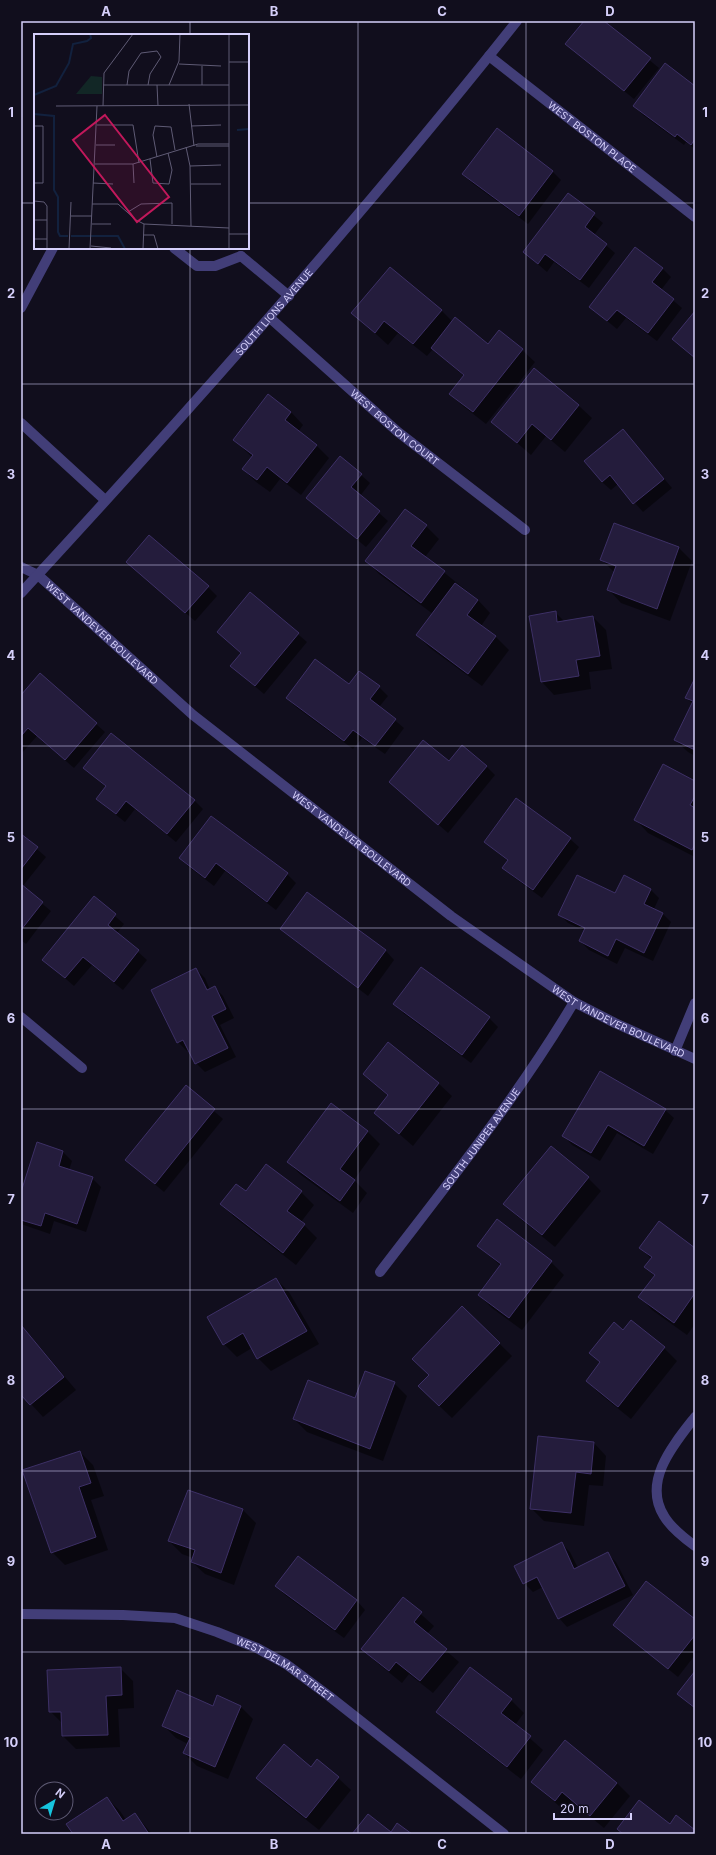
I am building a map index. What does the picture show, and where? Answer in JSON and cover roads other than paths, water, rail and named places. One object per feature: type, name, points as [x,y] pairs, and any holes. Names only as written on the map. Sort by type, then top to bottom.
[{"type":"street","name":"SOUTH LIONS AVENUE","points":[[21,593],[270,318],[380,190],[517,21]]},
{"type":"street","name":"WEST BOSTON PLACE","points":[[489,56],[695,217]]},
{"type":"street","points":[[21,308],[52,249]]},
{"type":"street","points":[[175,249],[196,266],[215,266],[242,252],[289,296]]},
{"type":"street","name":"WEST BOSTON COURT","points":[[270,318],[398,432],[525,530]]},
{"type":"street","points":[[21,423],[105,500]]},
{"type":"street","name":"WEST VANDEVER BOULEVARD","points":[[21,567],[38,575],[193,715],[451,916],[574,1002],[615,1023],[695,1059]]},
{"type":"street","name":"SOUTH JUNIPER AVENUE","points":[[380,1272],[502,1114],[550,1043],[574,1002]]},
{"type":"street","points":[[675,1051],[695,1003]]},
{"type":"street","points":[[21,1017],[82,1068]]},
{"type":"street","points":[[695,1418],[674,1444],[664,1463],[656,1485],[658,1505],[664,1517],[682,1536],[695,1546]]},
{"type":"street","name":"WEST DELMAR STREET","points":[[21,1614],[123,1615],[175,1618],[217,1632],[257,1648],[286,1664],[329,1696],[504,1834]]}]
